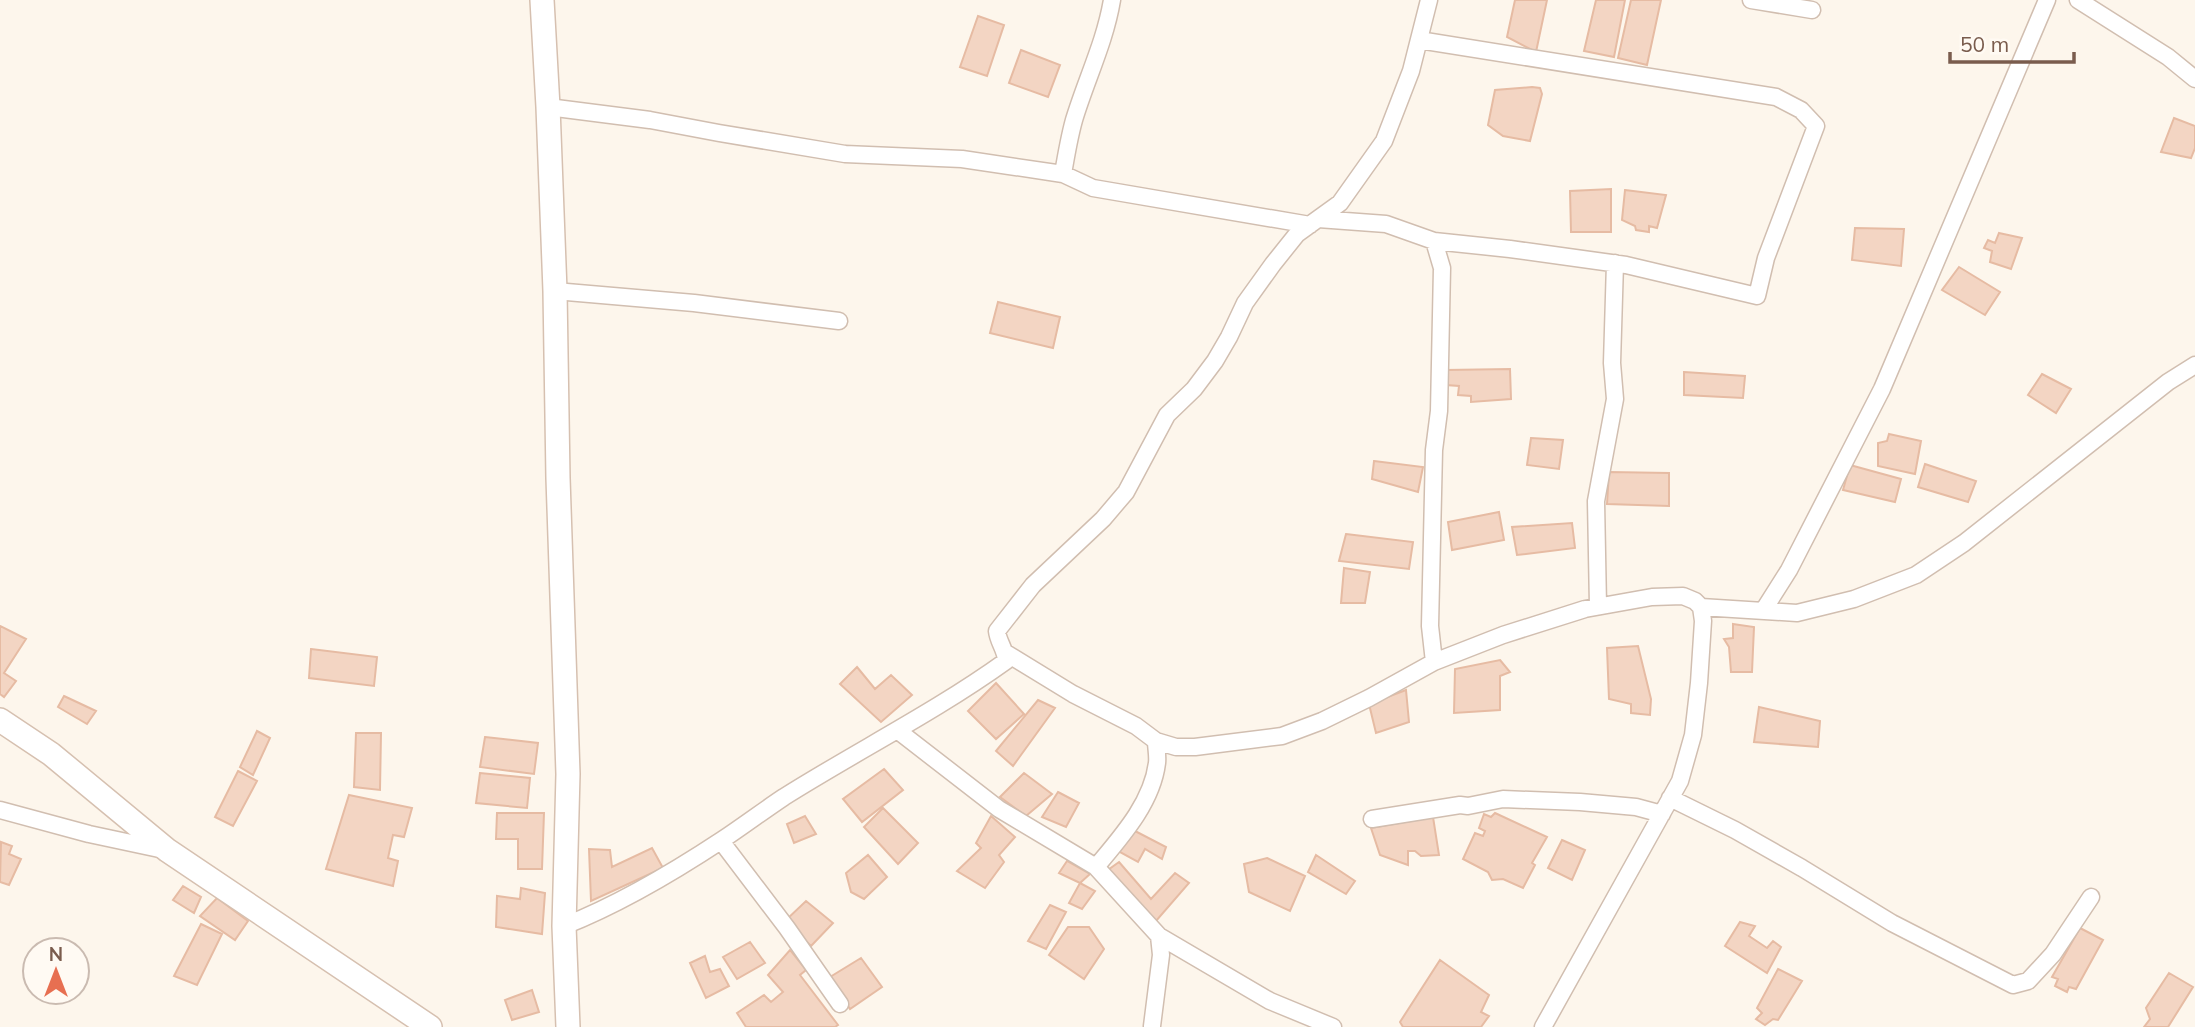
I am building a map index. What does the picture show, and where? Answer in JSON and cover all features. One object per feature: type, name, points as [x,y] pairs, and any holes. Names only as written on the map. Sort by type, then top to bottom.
[{"type":"street","points":[[542,0],[555,291],[568,774],[564,926],[568,1027]]},
{"type":"street","points":[[1062,174],[1074,121],[1091,76],[1112,0]]},
{"type":"street","points":[[1429,0],[1411,71],[1384,141],[1340,203],[1297,234],[1245,303],[1215,361],[1194,389],[1167,415],[1126,492],[1103,519],[1033,585],[997,631],[998,642],[1006,653],[1073,694],[1136,726],[1156,741],[1176,747],[1195,747],[1282,736],[1322,721],[1434,662],[1503,635],[1598,606],[1652,597],[1683,596],[1695,601],[1701,607],[1703,621],[1693,734],[1679,781],[1543,1027]]},
{"type":"street","points":[[1751,0],[1812,10]]},
{"type":"street","points":[[1763,611],[1789,570],[1882,390],[2047,0]]},
{"type":"street","points":[[2078,0],[2168,57],[2195,79]]},
{"type":"street","points":[[548,107],[650,120],[845,154],[962,159],[1062,174],[1093,188],[1314,222],[1386,224],[1434,241],[1615,264],[1757,296],[1766,258],[1816,126],[1801,110],[1776,97],[1419,40]]},
{"type":"street","points":[[1434,241],[1443,268],[1439,411],[1434,450],[1430,626],[1434,662]]},
{"type":"street","points":[[1598,606],[1596,501],[1615,399],[1612,363],[1615,264]]},
{"type":"street","points":[[555,291],[694,303],[839,321]]},
{"type":"street","points":[[1701,607],[1797,613],[1854,599],[1916,575],[1964,543],[2168,382],[2195,365]]},
{"type":"street","points":[[564,926],[605,910],[721,841],[782,798],[981,678],[1006,660],[1006,653]]},
{"type":"street","points":[[0,720],[51,754],[167,850],[430,1027]]},
{"type":"street","points":[[897,730],[999,808],[1096,867],[1159,936],[1270,1002],[1333,1027]]},
{"type":"street","points":[[1096,867],[1130,825],[1145,799],[1157,764],[1156,741]]},
{"type":"street","points":[[1670,797],[1790,861],[1892,923],[2013,985],[2028,981],[2053,954],[2091,897]]},
{"type":"street","points":[[1372,819],[1503,799],[1636,807],[1662,814]]},
{"type":"street","points":[[0,810],[89,834],[167,850]]},
{"type":"street","points":[[721,841],[840,1004]]},
{"type":"street","points":[[1152,1026],[1161,955],[1159,936]]},
{"type":"building","points":[[1515,0],[1547,0],[1536,52],[1507,37]]},
{"type":"building","points":[[1596,0],[1625,0],[1614,57],[1584,51]]},
{"type":"building","points":[[1631,0],[1661,0],[1647,65],[1618,58]]},
{"type":"building","points":[[978,16],[1004,25],[987,76],[960,67]]},
{"type":"building","points":[[1021,50],[1060,65],[1048,97],[1009,83]]},
{"type":"building","points":[[1540,88],[1542,94],[1530,141],[1503,136],[1488,125],[1495,90]]},
{"type":"building","points":[[2174,118],[2195,126],[2195,148],[2191,158],[2161,152]]},
{"type":"building","points":[[1611,189],[1611,232],[1571,232],[1570,191]]},
{"type":"building","points":[[1625,190],[1666,195],[1657,228],[1649,226],[1649,232],[1636,230],[1635,226],[1622,220]]},
{"type":"building","points":[[1855,228],[1904,229],[1901,266],[1852,260]]},
{"type":"building","points":[[1999,233],[2022,238],[2011,269],[1990,262],[1992,251],[1984,248],[1988,240],[1995,243]]},
{"type":"building","points":[[1959,267],[2000,292],[1985,315],[1942,290]]},
{"type":"building","points":[[998,302],[1060,317],[1053,348],[990,333]]},
{"type":"building","points":[[1510,369],[1511,399],[1471,402],[1471,396],[1458,395],[1459,386],[1446,385],[1446,370]]},
{"type":"building","points":[[1684,372],[1745,376],[1743,398],[1684,395]]},
{"type":"building","points":[[2042,374],[2071,389],[2056,413],[2028,395]]},
{"type":"building","points":[[1889,434],[1921,441],[1915,474],[1878,466],[1878,443],[1887,441]]},
{"type":"building","points":[[1531,438],[1563,440],[1559,469],[1527,465]]},
{"type":"building","points":[[1374,461],[1423,467],[1418,492],[1372,479]]},
{"type":"building","points":[[1925,464],[1976,481],[1968,502],[1918,487]]},
{"type":"building","points":[[1850,465],[1901,479],[1895,502],[1843,490]]},
{"type":"building","points":[[1609,472],[1669,473],[1669,506],[1607,504]]},
{"type":"building","points":[[1499,512],[1504,540],[1452,550],[1448,522]]},
{"type":"building","points":[[1572,523],[1575,548],[1517,555],[1512,527]]},
{"type":"building","points":[[1346,534],[1413,542],[1409,569],[1339,561]]},
{"type":"building","points":[[1344,568],[1370,572],[1365,603],[1341,603]]},
{"type":"building","points":[[1733,624],[1754,627],[1752,672],[1731,672],[1729,647],[1724,639],[1733,638]]},
{"type":"building","points":[[0,626],[26,639],[4,673],[16,681],[4,697],[0,694]]},
{"type":"building","points":[[1638,646],[1651,699],[1650,715],[1631,713],[1631,704],[1609,699],[1607,648]]},
{"type":"building","points":[[311,649],[377,657],[374,686],[309,678]]},
{"type":"building","points":[[1500,660],[1510,672],[1500,676],[1500,710],[1454,713],[1455,669]]},
{"type":"building","points":[[857,667],[875,689],[891,675],[912,695],[881,722],[840,684]]},
{"type":"building","points":[[996,683],[1024,714],[996,739],[968,711]]},
{"type":"building","points":[[1406,690],[1409,722],[1376,733],[1369,704]]},
{"type":"building","points":[[64,696],[96,711],[87,724],[58,707]]},
{"type":"building","points":[[1038,700],[1055,708],[1013,766],[996,751]]},
{"type":"building","points":[[1759,707],[1820,721],[1818,747],[1754,742]]},
{"type":"building","points":[[257,731],[270,738],[253,775],[240,767]]},
{"type":"building","points":[[356,733],[381,733],[380,790],[354,787]]},
{"type":"building","points":[[485,737],[538,743],[534,774],[480,767]]},
{"type":"building","points":[[884,769],[903,790],[862,822],[843,799]]},
{"type":"building","points":[[238,771],[257,781],[233,826],[215,817]]},
{"type":"building","points":[[480,773],[530,778],[527,808],[476,803]]},
{"type":"building","points":[[1024,773],[1052,794],[1026,816],[1000,797]]},
{"type":"building","points":[[1058,792],[1079,803],[1066,827],[1042,817]]},
{"type":"building","points":[[349,795],[412,808],[404,837],[393,835],[388,858],[398,861],[393,886],[326,869]]},
{"type":"building","points":[[883,808],[918,843],[898,864],[864,827]]},
{"type":"building","points":[[497,813],[544,813],[542,869],[518,869],[518,839],[496,839]]},
{"type":"building","points":[[1495,813],[1547,837],[1532,863],[1535,865],[1523,888],[1503,879],[1492,880],[1488,872],[1463,859],[1475,833],[1483,836],[1485,831],[1479,828],[1484,814],[1491,817]]},
{"type":"building","points":[[805,816],[816,834],[794,843],[787,824]]},
{"type":"building","points":[[991,816],[1015,837],[999,855],[1004,862],[985,888],[957,871],[981,848],[976,843]]},
{"type":"building","points":[[1433,817],[1439,855],[1421,856],[1415,851],[1408,851],[1408,865],[1380,855],[1371,828]]},
{"type":"building","points":[[1135,831],[1166,847],[1162,859],[1145,849],[1138,862],[1118,851]]},
{"type":"building","points":[[1562,840],[1585,850],[1572,880],[1548,868]]},
{"type":"building","points":[[1,842],[12,846],[9,854],[21,859],[9,885],[0,882]]},
{"type":"building","points":[[652,848],[663,868],[591,901],[589,849],[610,850],[612,867]]},
{"type":"building","points":[[868,855],[887,877],[864,899],[851,892],[846,873]]},
{"type":"building","points":[[1316,855],[1355,881],[1346,894],[1308,872]]},
{"type":"building","points":[[1267,858],[1305,876],[1290,911],[1249,892],[1244,864]]},
{"type":"building","points":[[1067,861],[1090,874],[1080,883],[1059,873]]},
{"type":"building","points":[[1119,862],[1151,899],[1175,873],[1189,883],[1156,921],[1108,870]]},
{"type":"building","points":[[1080,883],[1095,891],[1082,909],[1069,903]]},
{"type":"building","points":[[183,886],[201,897],[194,913],[173,900]]},
{"type":"building","points":[[521,888],[545,893],[542,934],[496,927],[497,896],[520,899]]},
{"type":"building","points":[[217,898],[248,921],[235,940],[200,916]]},
{"type":"building","points":[[806,901],[833,923],[811,946],[785,921]]},
{"type":"building","points":[[1050,905],[1066,912],[1046,949],[1028,941]]},
{"type":"building","points":[[1740,922],[1755,926],[1749,936],[1767,948],[1773,941],[1781,947],[1767,973],[1725,946]]},
{"type":"building","points":[[201,924],[222,934],[197,985],[174,976]]},
{"type":"building","points":[[1068,927],[1089,927],[1104,949],[1084,979],[1049,955]]},
{"type":"building","points":[[2080,928],[2103,940],[2076,989],[2069,987],[2067,992],[2055,986],[2058,979],[2052,977]]},
{"type":"building","points":[[750,942],[765,963],[737,979],[723,957]]},
{"type":"building","points":[[790,950],[806,970],[800,975],[838,1025],[835,1027],[746,1027],[737,1013],[764,995],[771,1002],[783,992],[768,975]]},
{"type":"building","points":[[705,956],[710,972],[720,969],[729,986],[706,998],[690,963]]},
{"type":"building","points":[[861,958],[882,987],[850,1009],[830,977]]},
{"type":"building","points":[[1440,960],[1489,995],[1481,1012],[1489,1016],[1481,1027],[1403,1027],[1400,1022]]},
{"type":"building","points":[[1778,969],[1802,981],[1778,1020],[1773,1019],[1765,1025],[1756,1019],[1762,1013],[1757,1008]]},
{"type":"building","points":[[2169,973],[2193,987],[2168,1027],[2144,1027],[2150,1019],[2146,1008]]},
{"type":"building","points":[[532,990],[539,1012],[512,1020],[505,1000]]}]
